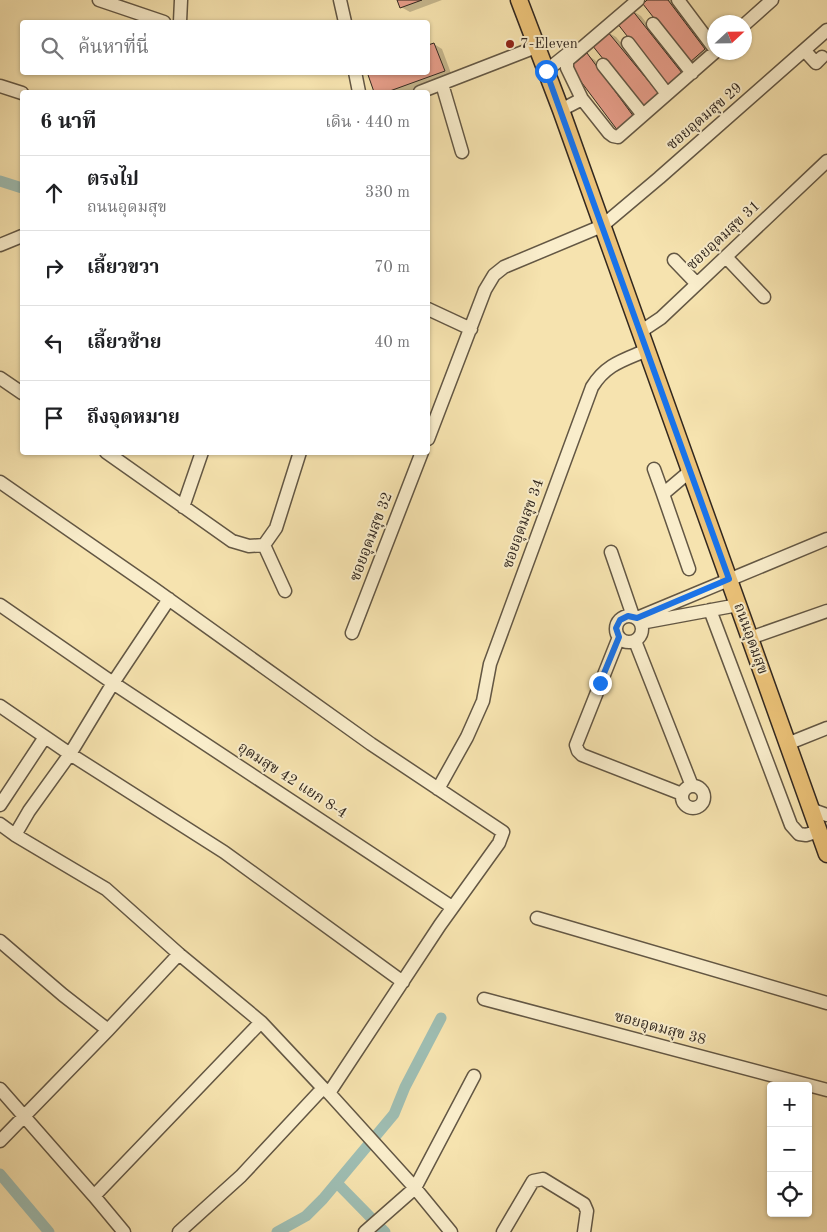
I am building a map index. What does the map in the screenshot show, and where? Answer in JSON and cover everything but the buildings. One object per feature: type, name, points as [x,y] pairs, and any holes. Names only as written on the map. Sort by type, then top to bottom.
[{"type":"main road","name":"ถนนอุดมสุข","points":[[519,0],[561,110],[827,854]]},
{"type":"street","points":[[99,0],[111,2],[159,20]]},
{"type":"street","points":[[180,19],[181,0]]},
{"type":"street","points":[[340,0],[345,20]]},
{"type":"street","points":[[546,71],[632,0]]},
{"type":"street","points":[[638,0],[567,61],[567,68],[582,99],[613,136],[618,136],[707,59]]},
{"type":"street","points":[[678,0],[707,39]]},
{"type":"street","points":[[752,18],[772,0]]},
{"type":"street","points":[[653,24],[692,73]]},
{"type":"street","name":"ซอยอุดมสุข 29","points":[[602,226],[827,30]]},
{"type":"street","points":[[628,43],[667,94]]},
{"type":"street","points":[[426,90],[536,47]]},
{"type":"street","points":[[805,51],[816,63],[822,57]]},
{"type":"street","points":[[603,65],[643,115]]},
{"type":"street","points":[[356,75],[359,90]]},
{"type":"street","points":[[442,84],[462,152]]},
{"type":"street","points":[[0,86],[20,92]]},
{"type":"street","points":[[561,110],[582,99]]},
{"type":"street","name":"ซอยอุดมสุข 31","points":[[640,332],[661,318],[827,161]]},
{"type":"street","points":[[430,434],[485,290],[494,275],[504,267],[602,226]]},
{"type":"street","points":[[0,244],[20,237]]},
{"type":"street","points":[[726,257],[764,297]]},
{"type":"street","points":[[674,260],[697,284]]},
{"type":"street","points":[[430,310],[471,329]]},
{"type":"street","name":"ซอยอุดมสุข 34","points":[[438,789],[467,737],[483,701],[490,664],[592,387],[600,374],[609,367],[646,350]]},
{"type":"street","points":[[0,378],[20,393]]},
{"type":"street","points":[[110,455],[232,541],[250,546],[264,545]]},
{"type":"street","points":[[183,507],[201,455]]},
{"type":"street","points":[[264,545],[276,528],[299,455]]},
{"type":"street","name":"ซอยอุดมสุข 32","points":[[352,633],[421,455]]},
{"type":"street","points":[[654,469],[689,568]]},
{"type":"street","points":[[663,494],[689,472]]},
{"type":"street","points":[[0,482],[169,599],[371,744],[502,832],[499,843],[452,907],[403,982],[326,1090],[241,1176],[179,1232]]},
{"type":"street","points":[[637,619],[827,539]]},
{"type":"street","points":[[264,545],[285,591]]},
{"type":"street","points":[[611,552],[637,619],[642,627],[641,635],[635,641],[626,642],[619,637],[616,628],[624,617],[637,619],[738,605]]},
{"type":"street","points":[[15,835],[29,811],[70,754],[113,683],[169,599]]},
{"type":"street","name":"อุดมสุข 42 แยก 8-4","points":[[0,605],[113,683],[452,907]]},
{"type":"street","points":[[710,610],[791,825],[798,834],[806,835],[819,831]]},
{"type":"street","points":[[750,638],[827,610]]},
{"type":"street","points":[[619,637],[576,745],[578,751],[582,755],[687,790],[635,641]]},
{"type":"street","points":[[0,706],[70,754],[224,852],[403,982]]},
{"type":"street","points":[[787,744],[827,728]]},
{"type":"street","points":[[0,805],[45,737]]},
{"type":"street","points":[[810,809],[827,815]]},
{"type":"street","points":[[0,824],[15,835],[106,889],[179,954],[261,1022],[415,1188],[451,1232]]},
{"type":"street","points":[[537,918],[827,1003]]},
{"type":"street","points":[[0,941],[63,995],[108,1030]]},
{"type":"street","points":[[0,1141],[179,954]]},
{"type":"street","name":"ซอยอุดมสุข 38","points":[[484,999],[827,1090]]},
{"type":"street","points":[[94,1196],[261,1022]]},
{"type":"street","points":[[369,1229],[415,1188],[474,1076]]},
{"type":"street","points":[[0,1089],[124,1232]]},
{"type":"street","points":[[503,1232],[533,1181],[543,1179],[584,1204],[587,1211],[584,1232]]},
{"type":"waterway","points":[[0,181],[20,187]]},
{"type":"waterway","points":[[277,1232],[306,1216],[323,1199],[394,1114],[405,1087],[441,1018]]},
{"type":"waterway","points":[[0,1174],[49,1232]]},
{"type":"waterway","points":[[337,1183],[385,1232]]},
{"type":"place","name":"7-Eleven","points":[[510,44]]},
{"type":"route","points":[[546,71],[729,579],[637,618],[628,616],[620,620],[616,628],[619,637],[600,683]]}]
